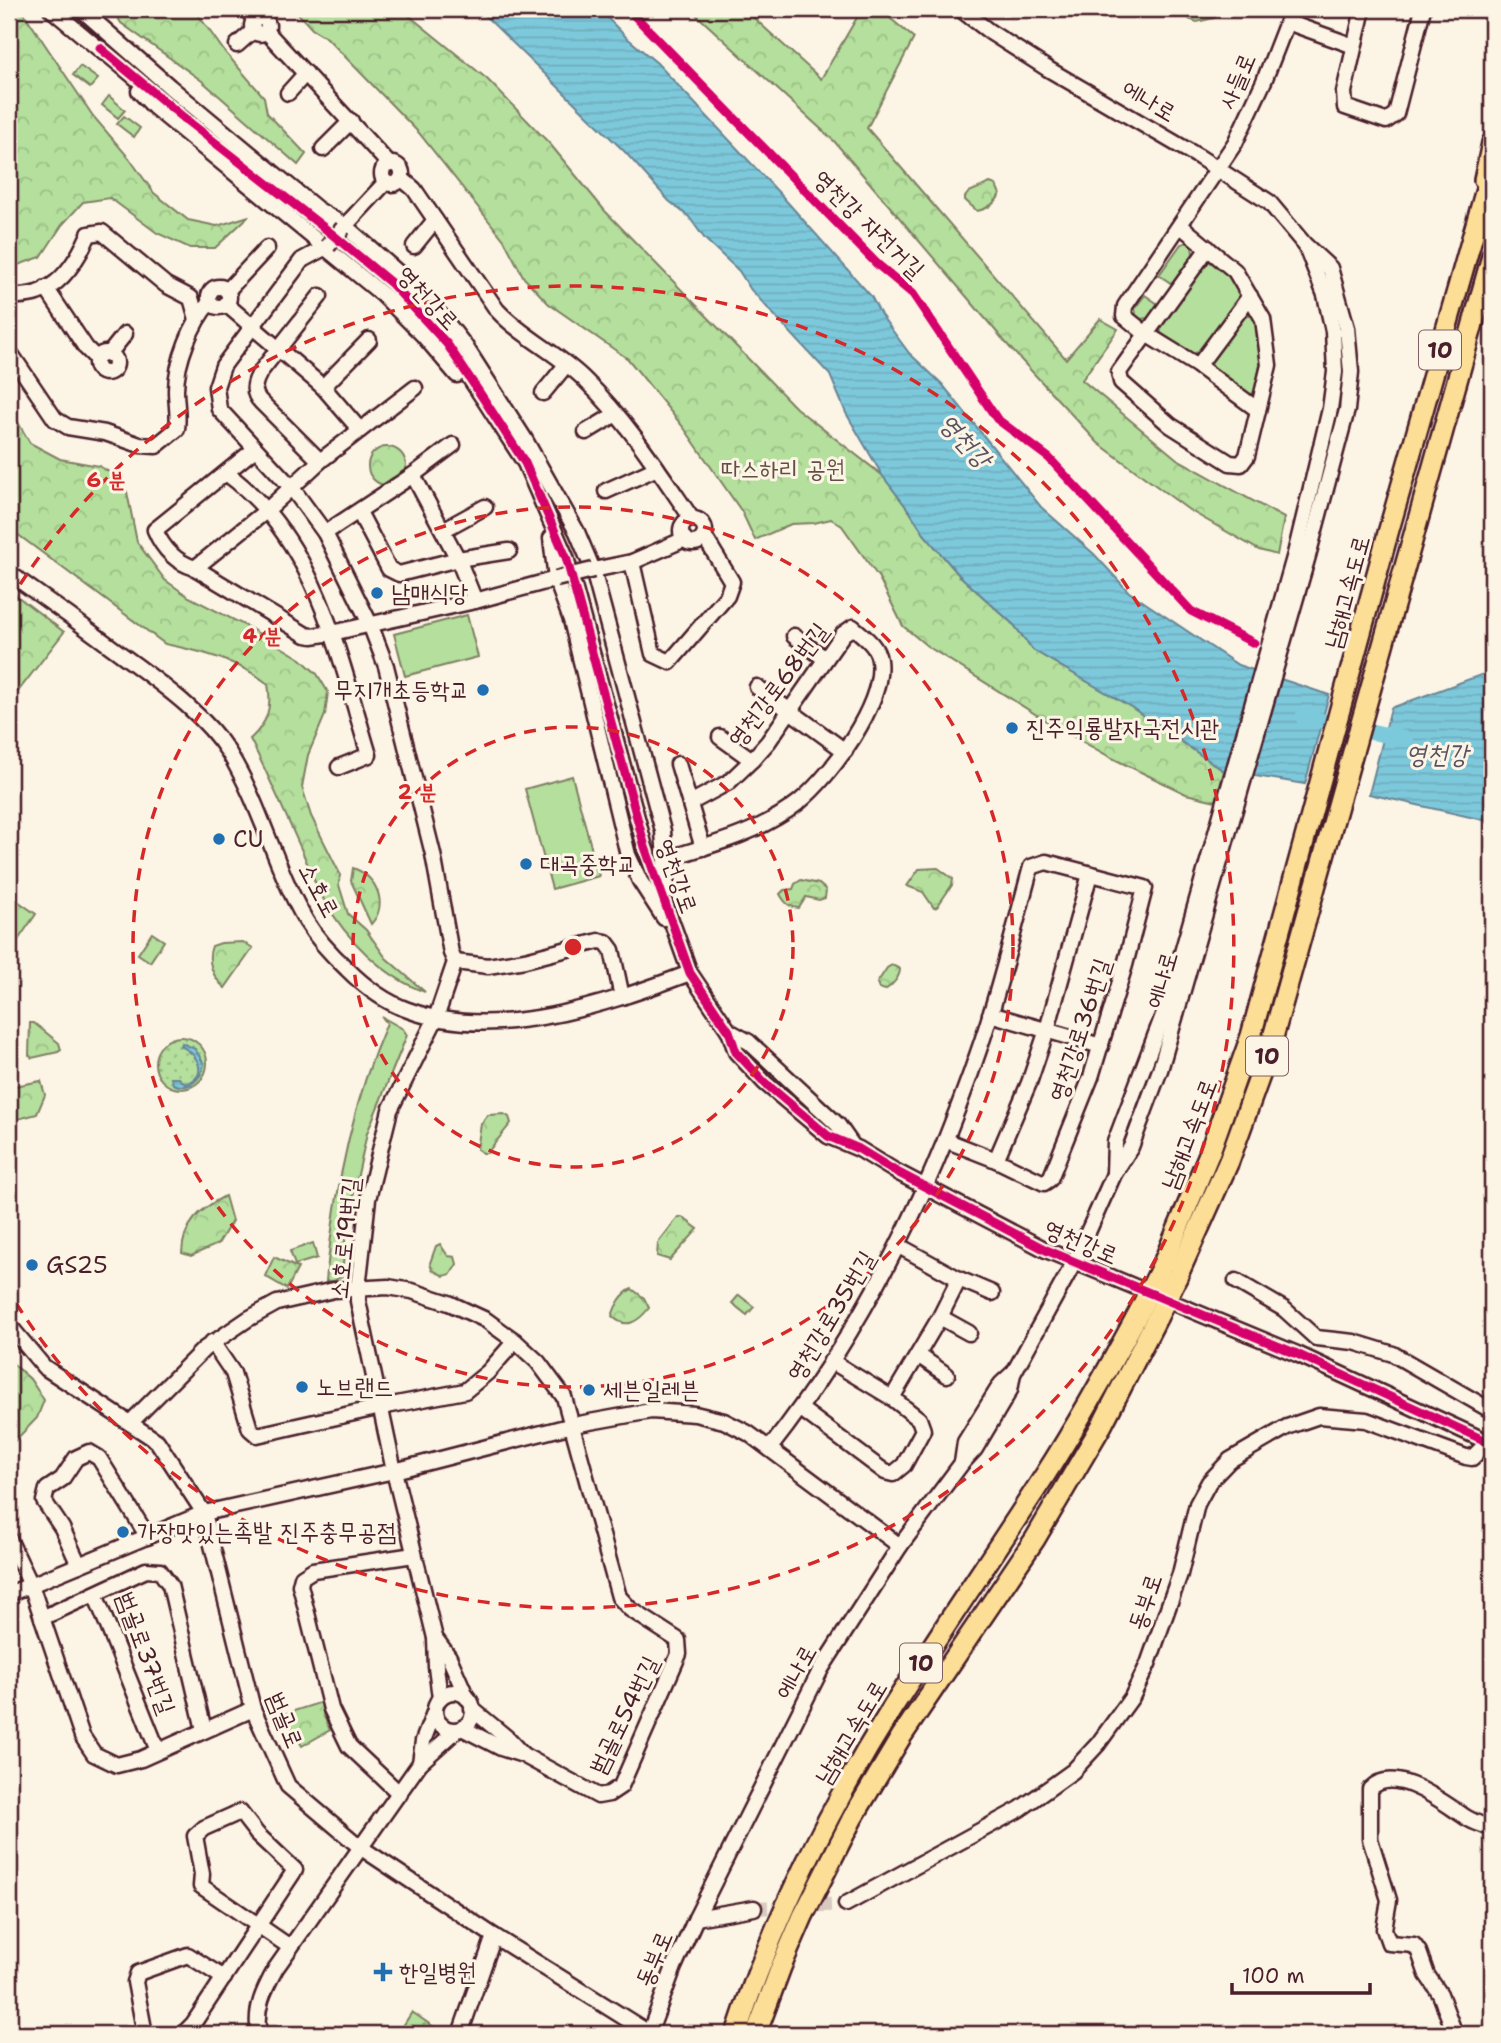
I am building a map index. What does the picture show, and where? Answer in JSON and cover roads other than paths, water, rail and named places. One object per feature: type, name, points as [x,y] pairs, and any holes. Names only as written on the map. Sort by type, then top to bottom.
[{"type":"highway","points":[[1467,258],[1492,144]]},
{"type":"highway","name":"남해고속도로","points":[[1169,1272],[1251,1037],[1388,533],[1492,168]]},
{"type":"highway","name":"남해고속도로","points":[[756,2034],[803,1916],[852,1819],[901,1737],[1035,1539],[1102,1425],[1169,1272],[1229,1161],[1270,1048],[1492,256]]},
{"type":"highway","name":"남해고속도로","points":[[736,2034],[779,1924],[822,1830],[890,1712],[1046,1474],[1104,1377],[1149,1314]]},
{"type":"highway","points":[[768,2034],[778,2004],[781,1967]]},
{"type":"street","name":"영천강로","points":[[51,9],[391,283],[447,344],[524,463],[566,556],[645,847],[683,949]]},
{"type":"street","name":"영천강로","points":[[81,9],[317,209],[344,227],[403,277],[444,319],[465,346],[524,438],[577,532],[593,570],[663,831],[668,897],[690,973],[729,1031],[749,1042],[838,1125],[852,1145],[926,1186],[1046,1250],[1297,1354],[1490,1443]]},
{"type":"street","name":"영천강로","points":[[245,9],[389,164],[400,168],[401,177],[414,189],[503,316],[585,379],[616,414],[692,519]]},
{"type":"street","name":"에나로","points":[[696,1918],[821,1669],[900,1546],[975,1449],[1010,1390],[1014,1372],[1075,1261],[1114,1174],[1115,1142],[1168,1002],[1234,792],[1301,555],[1348,410],[1351,372],[1347,328],[1330,268],[1305,245],[1269,202],[1048,69],[990,32],[960,9]]},
{"type":"street","points":[[1363,9],[1344,92],[1345,107],[1386,121],[1396,114],[1423,9]]},
{"type":"street","points":[[1289,15],[1354,47]]},
{"type":"street","name":"사들로","points":[[1146,334],[1124,316],[1125,306],[1235,143],[1264,81],[1289,15]]},
{"type":"street","points":[[237,45],[259,27]]},
{"type":"street","name":"영천강로","points":[[100,48],[154,107],[383,295],[449,364],[473,398],[518,470],[553,543],[556,579],[571,620],[628,855],[640,881],[683,949]]},
{"type":"street","points":[[288,93],[306,74]]},
{"type":"street","points":[[323,149],[351,121]]},
{"type":"street","points":[[389,164],[382,171],[386,183],[395,184],[401,177]]},
{"type":"street","points":[[386,183],[327,247],[302,260],[252,325],[223,366],[216,387],[219,409],[292,488],[325,533],[370,624],[386,666],[433,854],[451,953],[455,962],[488,966],[525,960],[599,941],[606,942],[612,950],[622,997]]},
{"type":"street","points":[[414,246],[435,220]]},
{"type":"street","points":[[1181,226],[1208,248],[1235,271],[1263,319],[1269,365],[1247,456],[1241,464],[1230,463],[1170,425],[1121,382],[1119,372],[1208,248]]},
{"type":"street","points":[[9,297],[37,293],[46,288],[62,276],[80,254],[89,234],[102,232],[166,285],[185,294],[217,299],[252,325],[277,350],[323,387],[360,430]]},
{"type":"street","points":[[9,351],[55,419],[68,427],[105,433],[140,445],[156,446],[177,429],[176,388],[179,366],[196,324],[267,248]]},
{"type":"street","points":[[46,288],[86,348],[103,356],[125,334]]},
{"type":"street","points":[[185,294],[196,324]]},
{"type":"street","points":[[320,296],[255,381],[256,397],[320,461]]},
{"type":"street","points":[[1198,366],[1250,296]]},
{"type":"street","points":[[1146,334],[1198,366],[1258,410]]},
{"type":"street","points":[[323,387],[369,340]]},
{"type":"street","points":[[543,393],[566,365]]},
{"type":"street","points":[[195,568],[266,511],[320,461],[415,388]]},
{"type":"street","points":[[586,432],[616,414]]},
{"type":"street","points":[[325,533],[453,445]]},
{"type":"street","points":[[255,449],[155,530],[161,544],[182,564],[195,568],[306,635],[332,633],[475,601],[632,562],[685,539],[695,542],[704,536]]},
{"type":"street","points":[[606,491],[657,468]]},
{"type":"street","points":[[226,473],[241,484],[266,511],[298,555],[319,597],[369,755],[339,767]]},
{"type":"street","points":[[413,475],[458,559],[475,601]]},
{"type":"street","points":[[443,530],[485,507]]},
{"type":"street","points":[[359,512],[388,569],[400,574],[458,559],[509,551]]},
{"type":"street","points":[[632,562],[653,654],[670,662],[727,596],[732,582],[704,536],[702,523],[692,519],[685,522],[681,529],[685,539]]},
{"type":"street","name":"소호로","points":[[9,573],[167,688],[200,718],[228,752],[306,921],[330,953],[365,986],[406,1010],[436,1018],[485,1022],[527,1020],[622,997],[690,973]]},
{"type":"street","name":"영천강로68번길","points":[[665,859],[746,833],[798,802],[832,769],[864,718],[875,690],[879,659],[870,641],[853,627],[843,634],[768,742],[752,760],[729,782],[690,803]]},
{"type":"street","points":[[794,636],[824,658]]},
{"type":"street","points":[[757,687],[845,751]]},
{"type":"street","points":[[720,737],[752,760]]},
{"type":"street","points":[[678,764],[703,848]]},
{"type":"street","name":"영천강로36번길","points":[[926,1186],[990,1014],[1031,867],[1046,862],[1145,888],[1091,1077],[1050,1179],[1044,1183],[945,1140]]},
{"type":"street","name":"영천강로36번길","points":[[996,1160],[1029,1083],[1047,1031],[1090,874]]},
{"type":"street","name":"소호로19번길","points":[[394,1471],[358,1301],[368,1199],[390,1110],[436,1018],[455,962]]},
{"type":"street","points":[[990,1014],[1101,1046]]},
{"type":"street","name":"영천강로35번길","points":[[770,1448],[801,1409],[831,1361],[899,1245],[926,1186]]},
{"type":"street","name":"영천강로35번길","points":[[899,1245],[959,1279],[992,1293]]},
{"type":"street","points":[[831,1361],[892,1398],[959,1279]]},
{"type":"street","points":[[1236,1281],[1284,1309],[1316,1338],[1354,1342],[1393,1354],[1492,1411]]},
{"type":"street","name":"범골로54번길","points":[[130,1423],[212,1342],[277,1303],[334,1290],[388,1287],[412,1291],[449,1303],[486,1320],[515,1341],[538,1362],[565,1397],[619,1597],[630,1609],[678,1640],[679,1654],[621,1786],[609,1794],[598,1796],[523,1755]]},
{"type":"street","points":[[940,1317],[969,1333]]},
{"type":"street","name":"범골로","points":[[9,1325],[44,1367],[157,1441],[204,1513],[253,1709],[288,1786],[360,1847],[649,2034]]},
{"type":"street","points":[[212,1342],[233,1373],[250,1429],[257,1435],[465,1391],[488,1372],[515,1341]]},
{"type":"street","points":[[918,1355],[947,1375]]},
{"type":"street","name":"영천강로35번길","points":[[801,1409],[885,1472],[893,1474],[904,1465],[923,1430],[919,1419],[892,1398]]},
{"type":"street","points":[[9,1594],[204,1513],[394,1471],[573,1425],[651,1411],[695,1414],[724,1421],[748,1433],[900,1546]]},
{"type":"street","name":"동부로","points":[[846,1904],[1020,1809],[1073,1770],[1098,1744],[1132,1697],[1148,1664],[1180,1574],[1197,1504],[1209,1482],[1230,1460],[1287,1427],[1319,1416],[1366,1420],[1472,1458],[1490,1443]]},
{"type":"street","points":[[79,1565],[62,1528],[44,1501],[47,1489],[62,1479],[76,1458],[89,1452],[99,1458],[148,1537]]},
{"type":"street","points":[[394,1471],[435,1638],[437,1704],[441,1726],[446,1729],[460,1729],[523,1755]]},
{"type":"street","name":"범골로37번길","points":[[9,1539],[31,1585],[82,1736],[94,1754],[117,1765],[158,1751],[253,1709]]},
{"type":"street","points":[[400,1794],[349,1746],[331,1709],[300,1586],[302,1577],[313,1570],[414,1555]]},
{"type":"street","name":"범골로37번길","points":[[158,1751],[94,1594],[146,1570],[160,1571],[170,1585],[204,1730]]},
{"type":"street","points":[[42,1618],[94,1594]]},
{"type":"street","points":[[259,2034],[256,2020],[261,1996],[290,1947],[420,1763],[470,1720],[470,1704],[449,1657],[435,1638]]},
{"type":"street","points":[[420,1763],[423,1741],[437,1704],[454,1692],[523,1755]]},
{"type":"street","points":[[1455,2034],[1440,1994],[1427,1975],[1414,1945],[1389,1943],[1386,1938],[1384,1929],[1389,1900],[1370,1839],[1370,1789],[1377,1783],[1404,1781],[1469,1820],[1492,1829]]},
{"type":"street","points":[[183,2034],[193,2024],[224,1978],[258,1926],[295,1870],[257,1834],[240,1812],[204,1828],[195,1836],[202,1874],[201,1886],[258,1926],[290,1947]]},
{"type":"street","name":"동부로","points":[[649,2034],[696,1918],[754,1909]]},
{"type":"street","points":[[460,2034],[494,1936]]},
{"type":"street","points":[[145,2034],[135,1982],[138,1973],[188,1955],[224,1978]]},
{"type":"water","points":[[478,9],[599,9],[657,63],[871,296],[881,315],[909,353],[942,384],[1041,507],[1094,554],[1129,592],[1238,665],[1329,695],[1305,784],[1224,771],[1131,707],[1033,650],[1014,625],[959,575],[924,534],[882,475],[846,413],[830,375],[751,290],[739,271],[705,239],[689,217],[669,201],[625,152]]},
{"type":"water","name":"영천강","points":[[1492,667],[1492,822],[1369,794],[1391,708],[1489,672]]},
{"type":"water","points":[[182,1043],[195,1049],[204,1064],[193,1083],[179,1086],[173,1084],[171,1078],[179,1078],[185,1084],[193,1080],[199,1071],[196,1059],[181,1046]]},
{"type":"waterway","name":"영천강","points":[[1303,717],[1405,739]]},
{"type":"tunnel","points":[[754,1908],[846,1904]]},
{"type":"place","name":"남매식당","points":[[377,593]]},
{"type":"place","name":"무지개초등학교","points":[[483,690]]},
{"type":"place","name":"진주익룡발자국전시관","points":[[1012,728]]},
{"type":"place","name":"CU","points":[[219,839]]},
{"type":"place","name":"대곡중학교","points":[[526,864]]},
{"type":"place","name":"GS25","points":[[32,1265]]},
{"type":"place","name":"노브랜드","points":[[302,1387]]},
{"type":"place","name":"세븐일레븐","points":[[589,1390]]},
{"type":"place","name":"가장맛있는족발 진주충무공점","points":[[123,1532]]},
{"type":"place","name":"한일병원","points":[[383,1972]]},
{"type":"park label","name":"따스하리 공원","points":[[783,469]]}]
